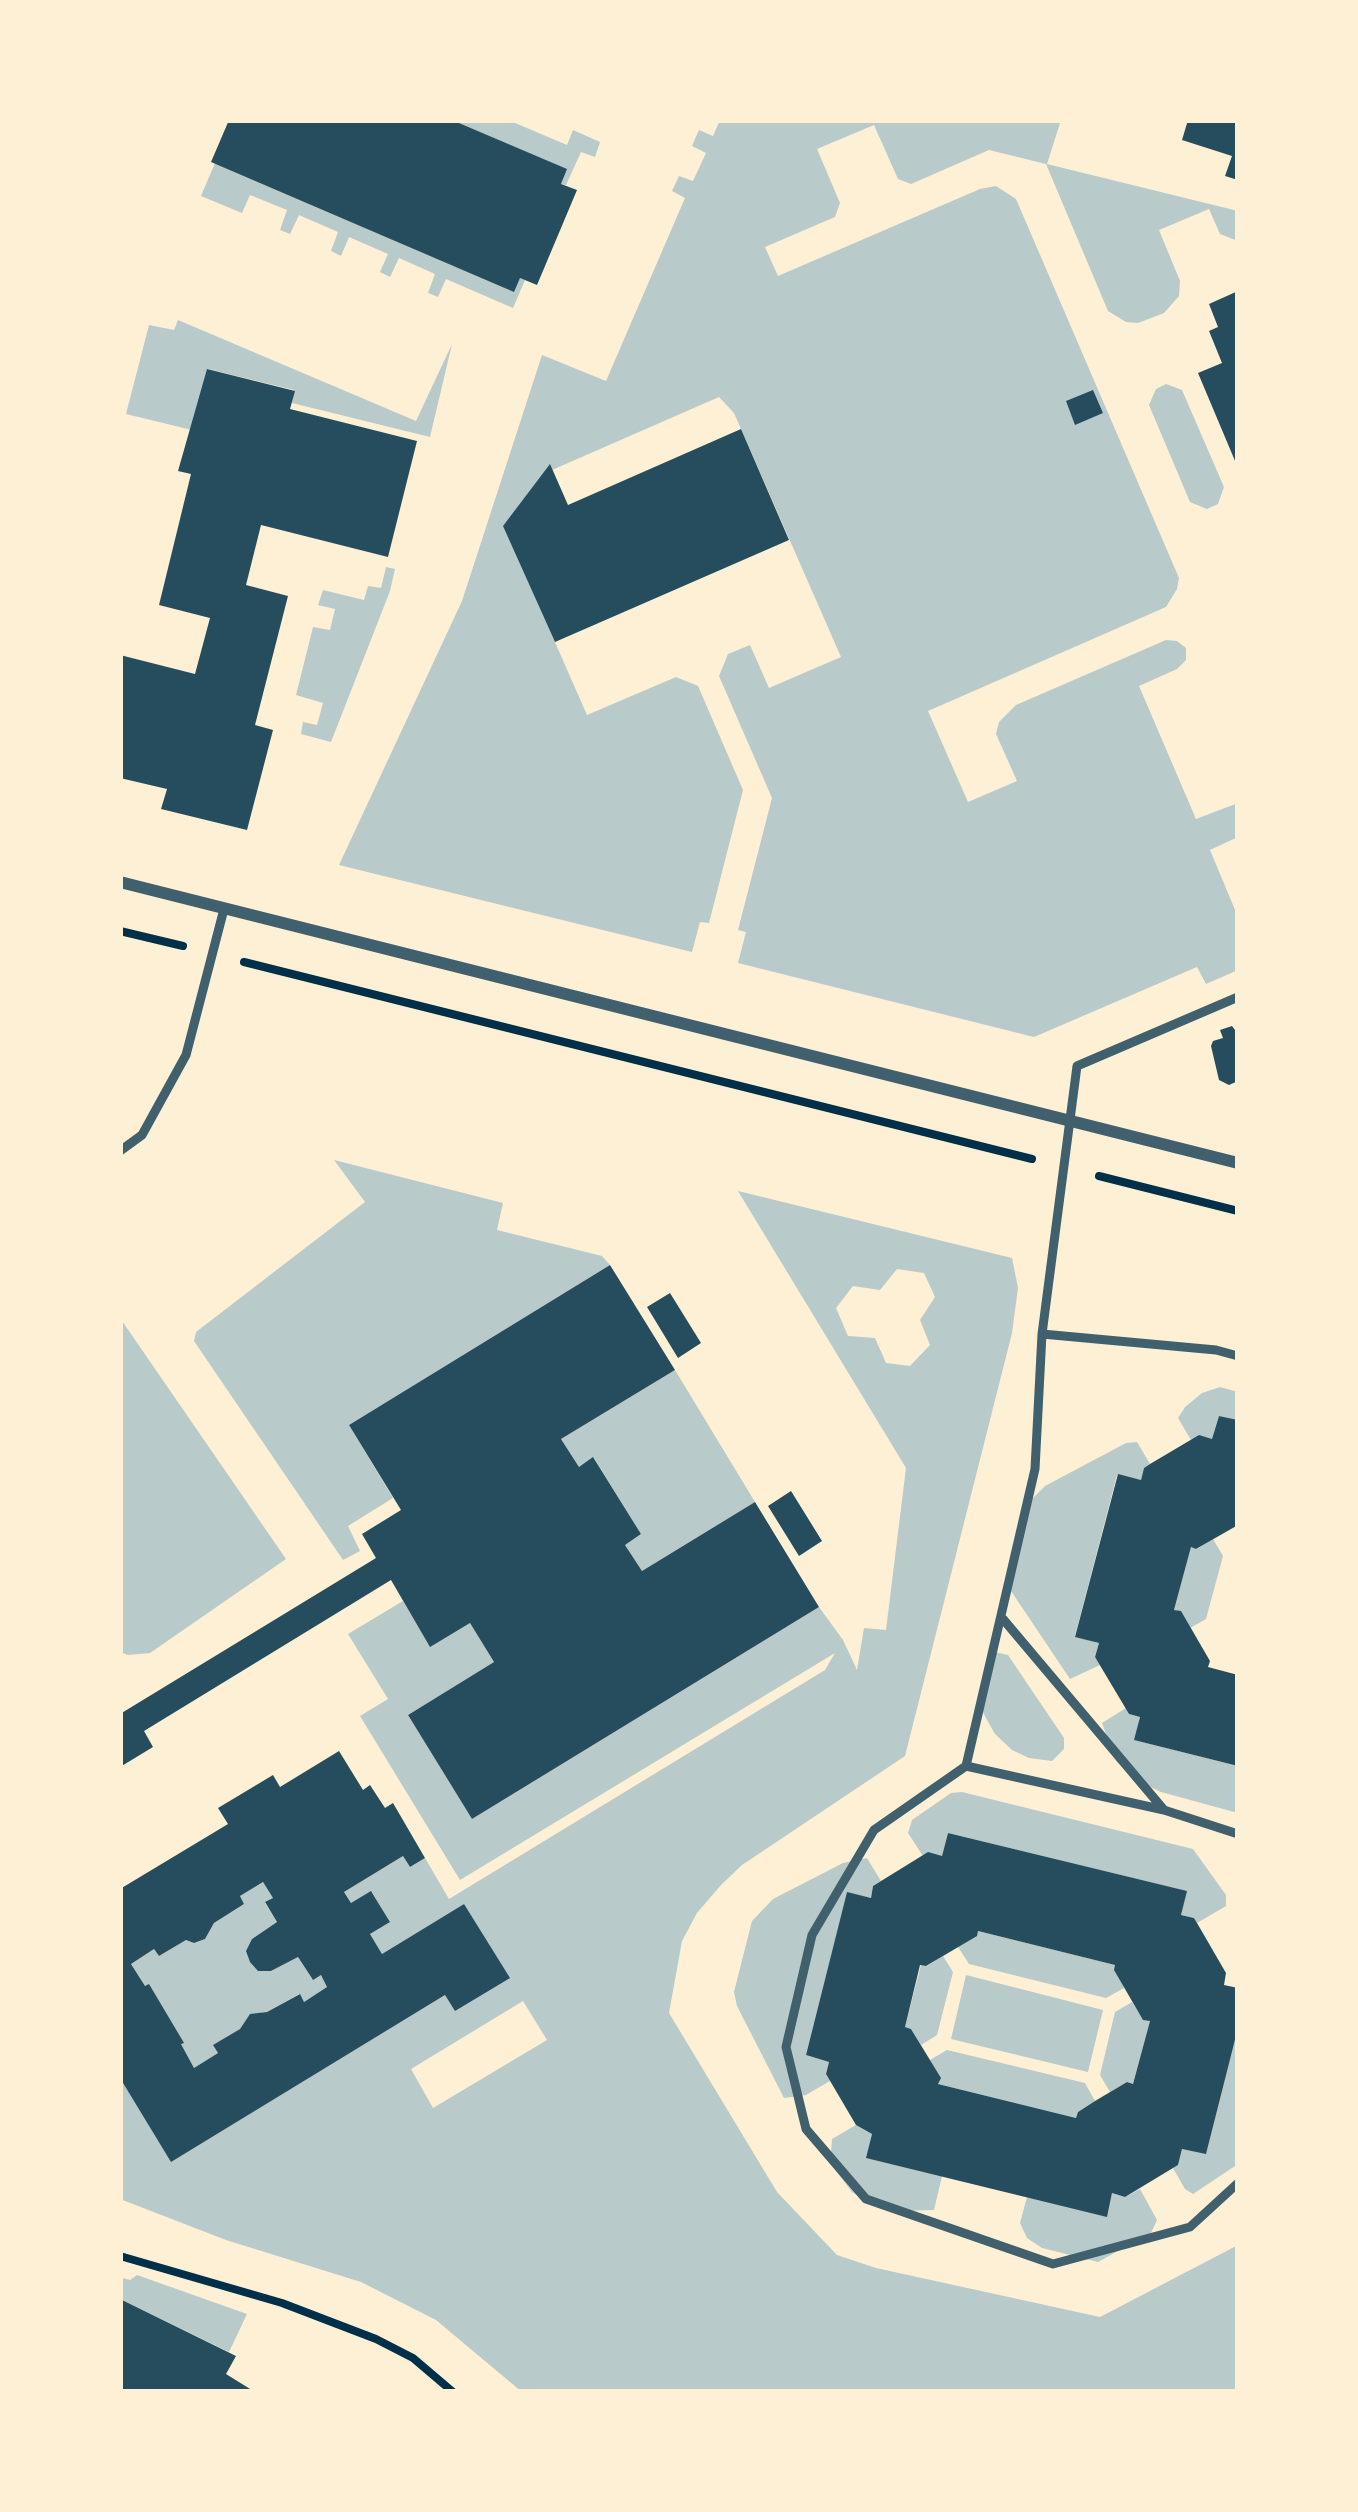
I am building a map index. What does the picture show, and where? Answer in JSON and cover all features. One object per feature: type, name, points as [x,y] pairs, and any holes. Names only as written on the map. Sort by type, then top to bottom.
[{"type":"street","points":[[120,883],[1238,1162]]},
{"type":"lane","points":[[120,1151],[142,1135],[186,1055],[224,909]]},
{"type":"lane","points":[[1238,997],[1077,1066],[1042,1334],[1035,1468],[966,1766],[874,1830],[812,1935],[786,2047],[806,2129],[866,2198],[1053,2264],[1190,2227],[1238,2183]]},
{"type":"lane","points":[[1042,1334],[1238,1356]]},
{"type":"lane","points":[[1003,1619],[1164,1810]]},
{"type":"lane","points":[[966,1766],[1164,1810],[1238,1834]]},
{"type":"path","points":[[120,931],[1238,1211]]},
{"type":"path","points":[[120,2256],[282,2303],[376,2339],[413,2358],[453,2392]]},
{"type":"shaded area","points":[[460,120],[508,120],[567,145],[573,130],[600,142],[595,157],[581,152],[566,185],[561,184],[566,169]]},
{"type":"shaded area","points":[[720,120],[1061,120],[1047,164],[1238,211],[1238,241],[1220,234],[1209,209],[1159,230],[1180,281],[1179,296],[1164,313],[1138,323],[1126,322],[1108,311],[1046,164],[989,150],[911,184],[898,179],[874,125],[817,149],[840,203],[835,217],[765,247],[778,276],[980,189],[996,186],[1016,199],[1179,578],[1166,607],[928,711],[968,802],[1017,781],[996,734],[999,722],[1016,705],[1166,640],[1186,648],[1186,660],[1177,669],[1139,686],[1196,819],[1238,803],[1238,837],[1210,850],[1238,917],[1238,970],[1206,984],[1197,967],[1034,1037],[738,963],[746,932],[738,930],[772,798],[719,676],[728,654],[750,645],[769,688],[841,657],[734,413],[719,397],[552,470],[504,526],[587,715],[676,677],[698,686],[743,790],[709,923],[700,922],[692,952],[339,865],[462,601],[542,355],[606,381],[685,198],[672,191],[679,176],[693,181],[706,153],[692,146],[699,130],[713,136]]},
{"type":"shaded area","points":[[215,163],[513,291],[520,278],[525,280],[513,308],[446,279],[438,297],[428,293],[435,274],[399,258],[390,277],[380,272],[388,254],[349,237],[341,256],[331,251],[338,232],[299,215],[290,234],[280,230],[287,210],[250,195],[242,213],[201,196]]},
{"type":"shaded area","points":[[178,320],[416,421],[452,344],[430,437],[292,403],[294,390],[208,369],[192,430],[126,414],[149,325],[174,330]]},
{"type":"shaded area","points":[[1166,384],[1182,390],[1224,487],[1218,504],[1207,509],[1190,502],[1149,405],[1156,389]]},
{"type":"shaded area","points":[[386,567],[395,569],[390,591],[331,742],[301,734],[303,722],[317,725],[323,703],[296,695],[313,627],[330,630],[335,609],[318,605],[323,590],[364,600],[368,586],[381,588]]},
{"type":"shaded area","points":[[334,1160],[503,1203],[497,1230],[602,1256],[610,1265],[349,1425],[393,1498],[348,1526],[360,1551],[343,1560],[194,1341],[196,1332],[365,1202]]},
{"type":"shaded area","points":[[738,1191],[1012,1258],[1018,1288],[1012,1333],[905,1756],[742,1865],[721,1885],[697,1913],[682,1941],[669,2013],[777,2192],[837,2255],[876,2268],[1100,2317],[1238,2245],[1238,2392],[522,2392],[436,2320],[361,2282],[226,2240],[120,2199],[120,2078],[172,2161],[445,1995],[456,2011],[464,1904],[382,1954],[370,1934],[390,1922],[372,1892],[351,1903],[344,1892],[403,1856],[410,1867],[425,1858],[449,1899],[825,1670],[835,1653],[460,1880],[360,1716],[388,1699],[348,1634],[403,1601],[430,1646],[470,1623],[494,1662],[408,1715],[472,1819],[819,1607],[857,1670],[864,1628],[886,1630],[906,1468]],"holes":[[[897,1269],[924,1273],[935,1297],[920,1320],[930,1345],[910,1366],[886,1363],[875,1338],[848,1336],[836,1308],[853,1286],[880,1290]],[[523,2001],[547,2040],[433,2108],[411,2069]]]},
{"type":"shaded area","points":[[120,1318],[286,1559],[150,1653],[128,1655],[120,1652]]},
{"type":"shaded area","points":[[675,1370],[755,1502],[642,1571],[625,1545],[641,1534],[594,1458],[579,1467],[561,1439]]},
{"type":"shaded area","points":[[1220,1387],[1238,1392],[1238,1420],[1219,1416],[1212,1439],[1191,1440],[1178,1418],[1202,1393]]},
{"type":"shaded area","points":[[1137,1442],[1150,1464],[1141,1480],[1117,1475],[1075,1636],[1099,1643],[1095,1657],[1100,1665],[1070,1679],[1009,1588],[1031,1500],[1045,1486],[1126,1443]]},
{"type":"shaded area","points":[[1213,1539],[1223,1556],[1206,1619],[1190,1628],[1181,1612],[1174,1610],[1191,1547],[1197,1549]]},
{"type":"shaded area","points":[[990,1651],[1008,1655],[1064,1738],[1064,1749],[1052,1761],[1012,1750],[995,1734],[977,1700]]},
{"type":"shaded area","points":[[1126,1708],[1140,1717],[1135,1740],[1238,1766],[1238,1813],[1161,1792],[1136,1780],[1116,1761],[1102,1723]]},
{"type":"shaded area","points":[[951,1793],[1193,1849],[1226,1895],[1226,1906],[1197,1923],[1181,1915],[1186,1891],[948,1833],[942,1856],[923,1856],[908,1833],[912,1820]]},
{"type":"shaded area","points":[[867,1858],[881,1881],[873,1886],[871,1898],[847,1893],[806,2055],[829,2062],[826,2074],[830,2081],[806,2095],[784,2098],[734,1992],[752,1921],[773,1899],[843,1863]]},
{"type":"shaded area","points":[[263,1882],[273,1898],[265,1903],[277,1922],[252,1939],[271,1971],[298,1957],[312,1979],[321,1975],[327,1987],[304,2002],[299,1994],[267,2012],[250,2015],[240,2029],[214,2045],[218,2053],[194,2068],[149,1985],[145,1986],[131,1964],[154,1949],[159,1956],[186,1940],[205,1939],[214,1923],[244,1904],[240,1896]]},
{"type":"shaded area","points":[[978,1931],[1115,1965],[1124,1988],[1106,1998],[969,1964],[958,1947]]},
{"type":"shaded area","points":[[943,1956],[953,1972],[937,2035],[921,2045],[905,2027],[921,1965]]},
{"type":"shaded area","points":[[966,1975],[1103,2010],[1088,2072],[951,2039]]},
{"type":"shaded area","points":[[1132,2002],[1143,2019],[1150,2021],[1133,2084],[1127,2082],[1110,2092],[1100,2075],[1115,2012]]},
{"type":"shaded area","points":[[1238,2028],[1238,2164],[1193,2194],[1173,2168],[1182,2149],[1206,2153]]},
{"type":"shaded area","points":[[947,2050],[1085,2083],[1095,2101],[1076,2118],[938,2084],[940,2077],[930,2060]]},
{"type":"shaded area","points":[[856,2125],[872,2134],[867,2158],[942,2176],[934,2210],[900,2211],[871,2204],[852,2192],[836,2171],[831,2153],[832,2139]]},
{"type":"shaded area","points":[[1140,2189],[1157,2220],[1151,2233],[1098,2262],[1042,2248],[1027,2238],[1020,2223],[1027,2197],[1107,2216],[1112,2193],[1125,2197]]},
{"type":"shaded area","points":[[137,2275],[247,2314],[229,2352],[120,2299],[123,2278]]},
{"type":"building","points":[[229,120],[460,120],[567,169],[561,184],[577,190],[537,285],[520,278],[514,292],[211,162]]},
{"type":"building","points":[[1188,120],[1238,120],[1238,180],[1225,176],[1232,156],[1182,140]]},
{"type":"building","points":[[1238,291],[1238,468],[1198,373],[1222,363],[1209,331],[1218,327],[1209,304]]},
{"type":"building","points":[[207,369],[295,391],[290,409],[417,441],[388,557],[261,525],[246,585],[288,596],[255,725],[273,730],[247,830],[161,809],[167,789],[120,778],[120,655],[195,674],[210,618],[159,605],[191,474],[178,471]]},
{"type":"building","points":[[1093,390],[1103,413],[1075,425],[1066,401]]},
{"type":"building","points":[[741,429],[789,540],[555,642],[503,526],[550,464],[568,505]]},
{"type":"building","points":[[1232,1026],[1238,1034],[1238,1081],[1229,1085],[1219,1080],[1211,1046],[1223,1038],[1220,1030]]},
{"type":"building","points":[[610,1265],[675,1370],[561,1439],[579,1467],[593,1457],[641,1534],[625,1545],[642,1571],[755,1502],[819,1607],[472,1819],[408,1715],[494,1662],[470,1623],[430,1647],[391,1580],[144,1731],[153,1747],[120,1767],[120,1714],[376,1558],[362,1534],[401,1510],[349,1425]]},
{"type":"building","points":[[670,1293],[701,1343],[678,1358],[647,1307]]},
{"type":"building","points":[[1219,1416],[1238,1420],[1238,1525],[1196,1549],[1191,1547],[1174,1610],[1181,1611],[1210,1661],[1208,1667],[1238,1675],[1238,1766],[1134,1740],[1140,1717],[1129,1714],[1095,1657],[1099,1643],[1075,1637],[1118,1474],[1141,1480],[1144,1468],[1199,1435],[1212,1439]]},
{"type":"building","points":[[791,1491],[822,1541],[799,1556],[768,1506]]},
{"type":"building","points":[[339,1751],[363,1790],[370,1785],[385,1808],[393,1803],[425,1858],[410,1867],[403,1856],[344,1892],[351,1903],[371,1891],[390,1922],[370,1934],[382,1954],[464,1904],[510,1978],[455,2011],[445,1995],[171,2162],[120,2078],[120,1889],[228,1824],[218,1808],[273,1775],[280,1787]],"holes":[[[263,1882],[273,1898],[265,1902],[277,1922],[252,1939],[246,1951],[250,1962],[258,1971],[271,1971],[298,1957],[313,1980],[321,1975],[327,1987],[304,2002],[300,1994],[267,2012],[250,2014],[240,2029],[213,2045],[218,2053],[194,2068],[149,1984],[145,1986],[131,1964],[154,1949],[159,1956],[186,1940],[205,1939],[214,1923],[244,1904],[240,1896]]]},
{"type":"building","points":[[948,1833],[1187,1891],[1181,1915],[1194,1918],[1226,1973],[1224,1985],[1238,1988],[1238,2028],[1206,2154],[1182,2149],[1178,2165],[1125,2197],[1112,2193],[1107,2217],[866,2158],[872,2134],[856,2125],[826,2074],[829,2062],[806,2055],[847,1892],[871,1898],[873,1886],[928,1852],[942,1856]],"holes":[[[978,1931],[1115,1965],[1143,2020],[1150,2021],[1133,2084],[1127,2082],[1095,2101],[1076,2118],[938,2084],[941,2078],[911,2029],[905,2027],[920,1965],[926,1966]]]},
{"type":"building","points":[[120,2299],[236,2356],[226,2374],[255,2392],[120,2392]]}]
